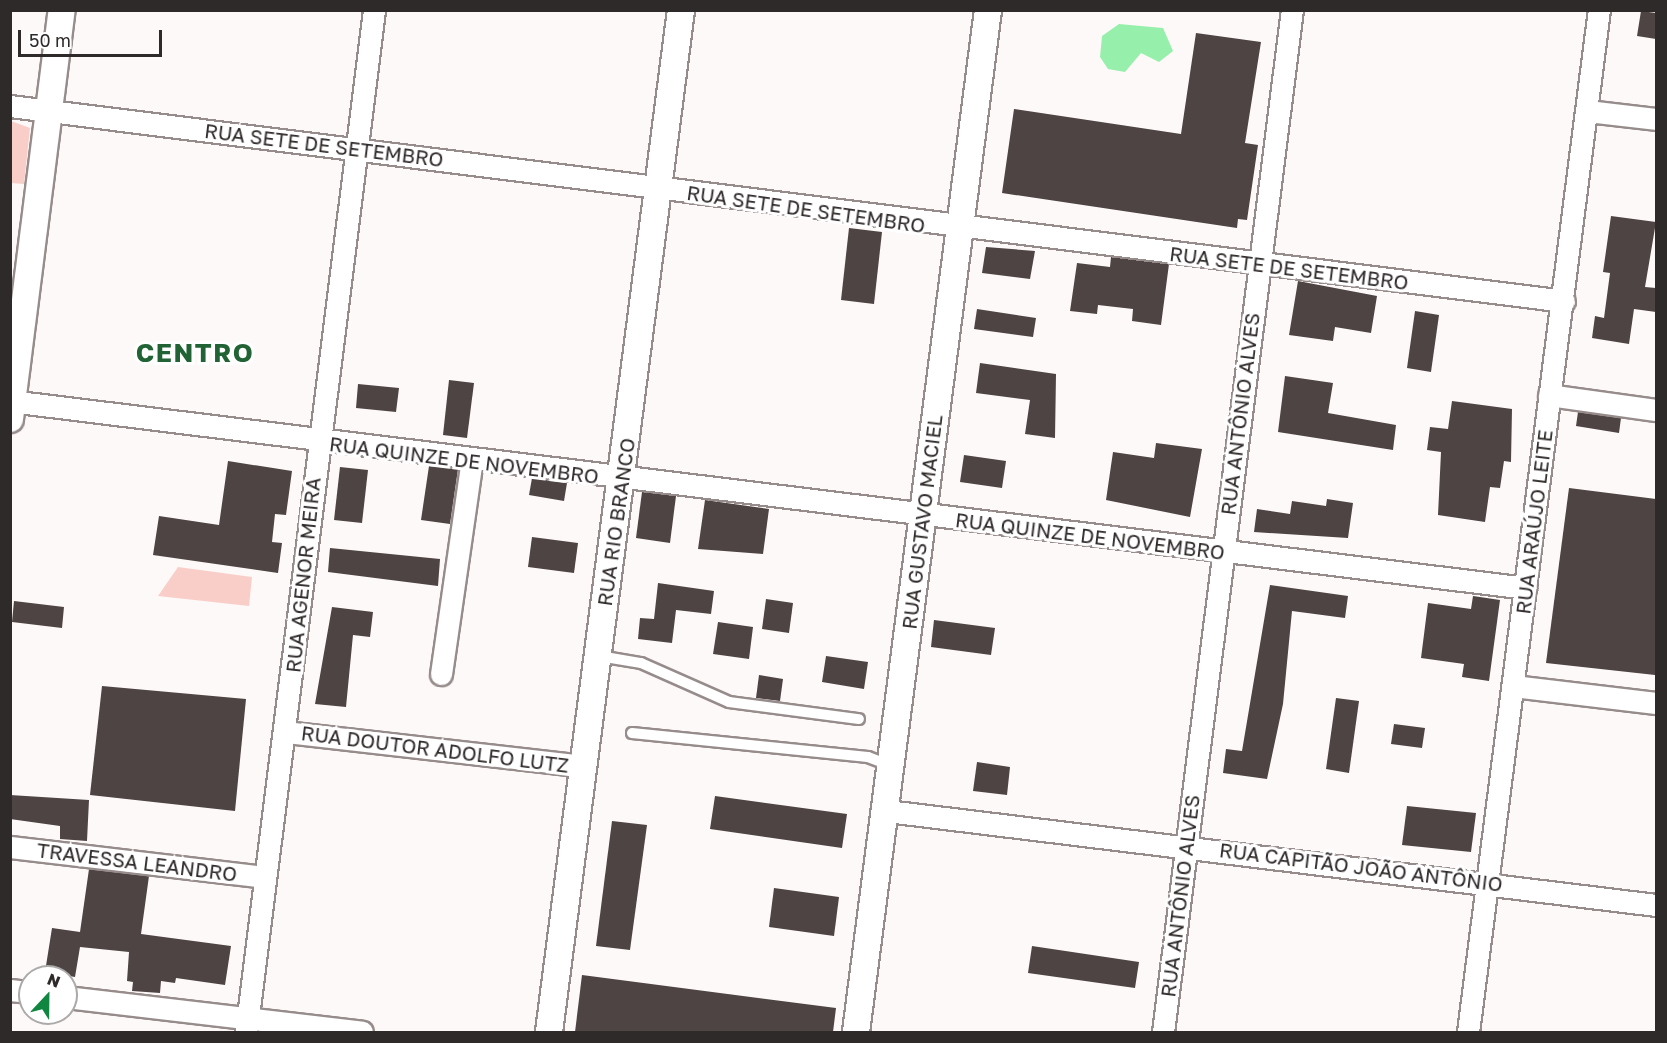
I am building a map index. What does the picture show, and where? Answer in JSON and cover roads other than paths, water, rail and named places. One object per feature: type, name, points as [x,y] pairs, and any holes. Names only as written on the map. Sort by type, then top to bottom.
[{"type":"street","points":[[11,407],[62,10]]},
{"type":"street","name":"RUA AGENOR MEIRA","points":[[247,1026],[264,877],[286,732],[317,441],[374,10]]},
{"type":"street","name":"RUA RIO BRANCO","points":[[549,1032],[681,10]]},
{"type":"street","name":"RUA GUSTAVO MACIEL","points":[[856,1032],[887,811],[988,10]]},
{"type":"street","name":"RUA ANTÔNIO ALVES","points":[[1163,1032],[1258,264],[1292,10]]},
{"type":"street","points":[[1592,10],[1598,11]]},
{"type":"street","name":"RUA ARAÚJO LEITE","points":[[1468,1032],[1549,395],[1564,301],[1598,11]]},
{"type":"street","name":"RUA SETE DE SETEMBRO","points":[[10,106],[959,229],[1564,301]]},
{"type":"street","points":[[1587,111],[1656,119]]},
{"type":"street","points":[[1549,395],[1656,410]]},
{"type":"street","name":"RUA QUINZE DE NOVEMBRO","points":[[11,407],[317,441],[622,480],[1526,588]]},
{"type":"street","points":[[441,674],[472,460]]},
{"type":"street","points":[[1513,686],[1656,703]]},
{"type":"street","name":"RUA DOUTOR ADOLFO LUTZ","points":[[286,732],[584,766]]},
{"type":"street","name":"RUA CAPITÃO JOÃO ANTÔNIO","points":[[887,811],[1186,845],[1656,905]]},
{"type":"street","name":"TRAVESSA LEANDRO","points":[[10,847],[264,877]]},
{"type":"street","points":[[78,999],[247,1026],[362,1032]]},
{"type":"lane","points":[[598,656],[641,663],[729,702],[859,719]]},
{"type":"lane","points":[[632,733],[868,757],[892,766]]},
{"type":"district","name":"CENTRO","points":[[195,353]]}]
